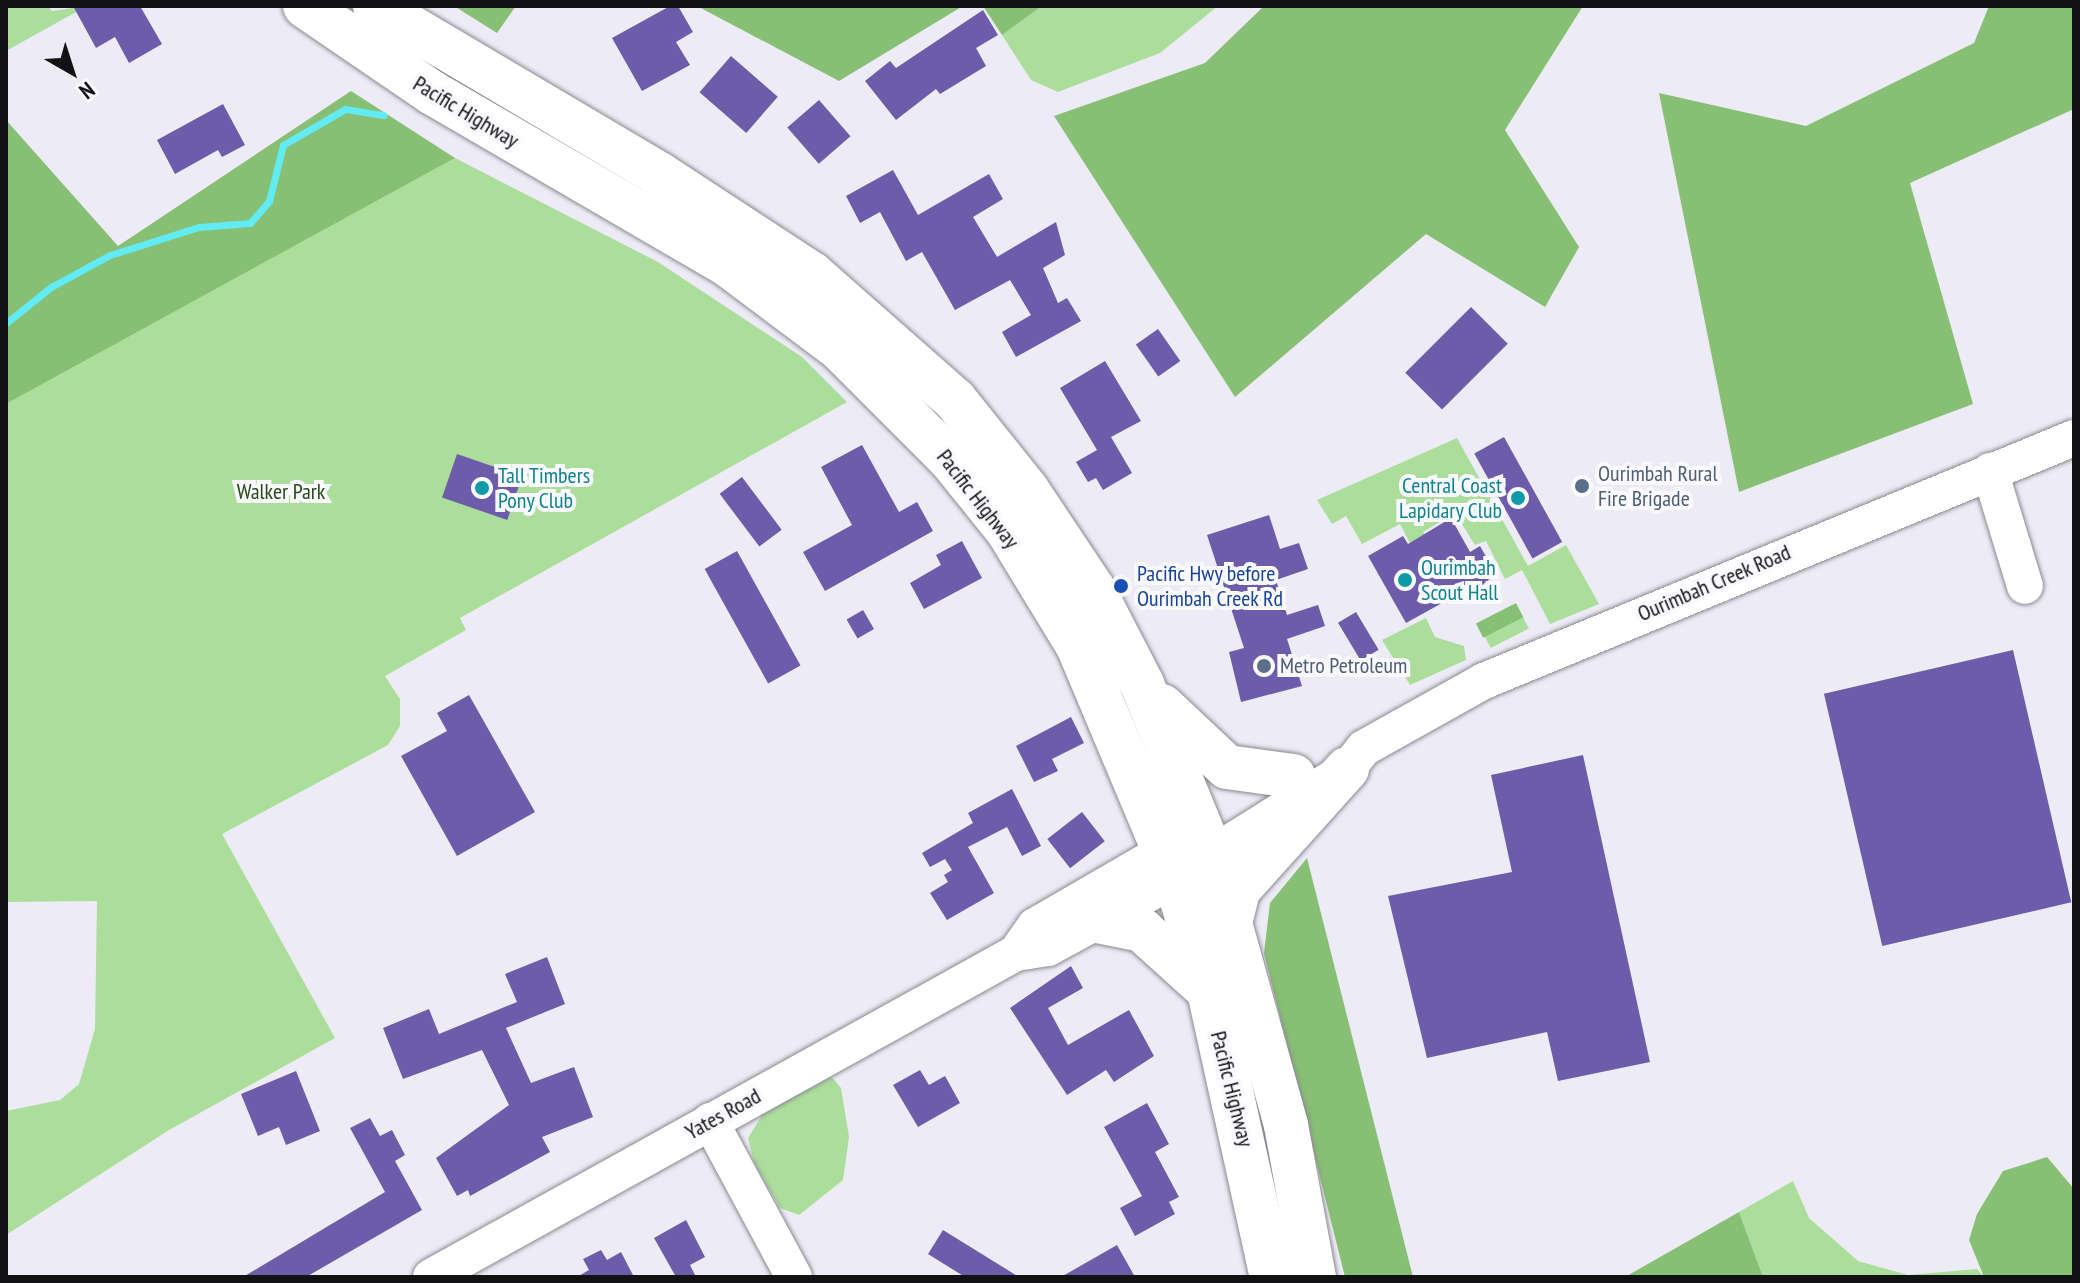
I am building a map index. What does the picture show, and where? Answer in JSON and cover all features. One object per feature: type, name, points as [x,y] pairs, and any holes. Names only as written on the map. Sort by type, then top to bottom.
[{"type":"main road","name":"Pacific Highway","points":[[305,6],[431,92],[728,265],[848,357],[950,459],[1008,531],[1078,646],[1188,851],[1231,919],[1286,1125],[1314,1277]]},
{"type":"main road","name":"Pacific Highway","points":[[375,6],[659,174],[812,274],[934,380],[1027,490],[1093,589],[1142,684],[1188,851],[1209,991],[1272,1277]]},
{"type":"main road","points":[[1142,684],[1201,749],[1227,767],[1293,776]]},
{"type":"main road","points":[[1231,919],[1238,890],[1355,758]]},
{"type":"main road","points":[[1097,921],[1142,930],[1209,991]]},
{"type":"street","name":"Ourimbah Creek Road","points":[[1188,851],[1355,758],[1484,681],[1600,643],[1990,471],[2074,438]]},
{"type":"street","points":[[1990,471],[2025,586]]},
{"type":"street","name":"Ourimbah Creek Road","points":[[1188,851],[1293,776],[1339,750],[1355,758]]},
{"type":"street","name":"Yates Road","points":[[431,1277],[1016,953],[1048,948],[1097,921],[1188,851]]},
{"type":"street","name":"Yates Road","points":[[1016,953],[1035,926],[1188,851]]},
{"type":"street","points":[[710,1121],[794,1277]]},
{"type":"green space","points":[[6,6],[48,6],[52,11],[87,6],[6,51]]},
{"type":"green space","points":[[454,6],[516,6],[497,33]]},
{"type":"green space","points":[[697,6],[963,6],[839,81]]},
{"type":"green space","points":[[983,6],[1042,6],[1002,35]]},
{"type":"green space","points":[[1042,6],[1218,6],[1160,53],[1058,92],[1031,80],[1002,35]]},
{"type":"green space","points":[[1264,6],[1583,6],[1505,130],[1579,247],[1545,307],[1426,234],[1235,397],[1054,116],[1205,63]]},
{"type":"green space","points":[[1989,6],[2074,6],[2074,109],[1910,183],[1973,404],[1739,492],[1659,93],[1806,126],[1974,43]]},
{"type":"green space","points":[[351,91],[455,158],[6,404],[6,120],[118,246]]},
{"type":"green space","name":"Walker Park","points":[[455,158],[658,262],[802,357],[847,402],[460,618],[466,630],[385,676],[400,699],[400,726],[388,745],[222,834],[335,1038],[169,1130],[6,1235],[6,1111],[60,1100],[79,1084],[95,1029],[97,901],[6,902],[6,404]]},
{"type":"green space","points":[[1457,438],[1528,566],[1566,545],[1599,604],[1550,624],[1522,570],[1505,579],[1486,541],[1475,545],[1455,513],[1423,532],[1450,575],[1431,584],[1400,524],[1362,544],[1346,516],[1332,524],[1317,500]]},
{"type":"green space","points":[[1516,603],[1523,617],[1483,638],[1476,623]]},
{"type":"green space","points":[[1523,617],[1529,629],[1491,648],[1485,637]]},
{"type":"green space","points":[[1426,618],[1435,637],[1464,646],[1466,660],[1410,685],[1382,640]]},
{"type":"green space","points":[[1307,858],[1413,1277],[1345,1277],[1264,953],[1270,903]]},
{"type":"green space","points":[[832,1077],[841,1088],[849,1137],[843,1180],[799,1215],[780,1208],[754,1162],[748,1138],[764,1112]]},
{"type":"green space","points":[[2047,1157],[2074,1189],[2074,1277],[1984,1277],[1969,1240],[1977,1214],[2003,1171]]},
{"type":"green space","points":[[1793,1181],[1809,1218],[1858,1261],[1908,1275],[1977,1269],[1984,1277],[1763,1277],[1739,1212]]},
{"type":"green space","points":[[1739,1212],[1763,1277],[1625,1277]]},
{"type":"building","points":[[73,6],[140,6],[162,44],[129,63],[115,37],[96,48]]},
{"type":"building","points":[[670,6],[678,6],[693,32],[676,42],[690,65],[642,91],[612,38]]},
{"type":"building","points":[[983,10],[998,35],[976,48],[986,66],[940,94],[936,89],[896,120],[865,81],[890,61],[896,68]]},
{"type":"building","points":[[731,56],[778,97],[746,133],[700,92]]},
{"type":"building","points":[[819,100],[850,136],[819,164],[787,128]]},
{"type":"building","points":[[223,104],[245,145],[222,157],[218,150],[175,174],[157,140]]},
{"type":"building","points":[[893,170],[918,215],[989,174],[1003,199],[973,217],[997,257],[1056,222],[1065,255],[1043,268],[1058,303],[1067,298],[1081,321],[1016,357],[1002,332],[1031,315],[1010,280],[955,310],[922,252],[906,261],[880,212],[860,223],[846,196]]},
{"type":"building","points":[[1471,307],[1508,344],[1442,410],[1405,373]]},
{"type":"building","points":[[1158,329],[1180,361],[1158,376],[1136,344]]},
{"type":"building","points":[[1105,361],[1141,421],[1111,437],[1132,473],[1103,490],[1096,478],[1088,482],[1076,462],[1097,450],[1060,388]]},
{"type":"building","name":"Central Coast Lapidary Club","points":[[1504,437],[1562,542],[1532,558],[1474,453]]},
{"type":"building","points":[[862,445],[899,512],[917,502],[933,531],[825,591],[803,552],[852,525],[821,467]]},
{"type":"building","name":"Tall Timbers Pony Club","points":[[457,454],[522,476],[507,520],[442,497]]},
{"type":"building","points":[[742,477],[782,530],[759,547],[720,494]]},
{"type":"building","points":[[1269,515],[1280,549],[1299,543],[1308,569],[1276,580],[1287,615],[1318,605],[1325,626],[1287,639],[1302,686],[1241,702],[1229,652],[1244,648],[1207,535]]},
{"type":"building","points":[[1451,518],[1470,552],[1480,546],[1496,574],[1466,598],[1462,592],[1406,623],[1368,556],[1403,536],[1408,544]]},
{"type":"building","points":[[962,541],[982,578],[924,609],[910,583],[941,565],[936,555]]},
{"type":"building","points":[[737,551],[801,666],[768,684],[705,569]]},
{"type":"building","points":[[863,610],[874,629],[858,639],[847,620]]},
{"type":"building","points":[[1356,612],[1379,650],[1361,661],[1338,623]]},
{"type":"building","points":[[2013,650],[2071,902],[1882,946],[1824,694]]},
{"type":"building","points":[[469,695],[535,812],[457,856],[401,756],[447,731],[437,713]]},
{"type":"building","points":[[1071,717],[1084,743],[1052,759],[1058,771],[1034,782],[1016,746]]},
{"type":"building","points":[[1583,755],[1650,1062],[1558,1081],[1547,1032],[1427,1058],[1388,896],[1512,872],[1491,775]]},
{"type":"building","points":[[1012,789],[1041,846],[1022,856],[1007,827],[968,847],[994,893],[947,920],[930,893],[948,882],[944,875],[952,870],[945,859],[930,867],[922,853],[973,823],[968,813]]},
{"type":"building","points":[[1082,812],[1105,841],[1070,868],[1047,839]]},
{"type":"building","points":[[547,957],[565,1004],[506,1028],[531,1083],[574,1067],[593,1117],[542,1137],[550,1152],[470,1196],[468,1190],[457,1196],[436,1158],[509,1105],[482,1050],[403,1079],[383,1028],[429,1009],[439,1034],[517,1002],[505,974]]},
{"type":"building","points":[[1071,966],[1083,988],[1048,1008],[1068,1045],[1129,1010],[1154,1056],[1114,1082],[1106,1070],[1067,1095],[1010,1008]]},
{"type":"building","points":[[920,1070],[929,1085],[945,1076],[960,1103],[918,1127],[893,1085]]},
{"type":"building","points":[[296,1071],[320,1131],[286,1145],[279,1127],[258,1136],[241,1094]]},
{"type":"building","points":[[1147,1103],[1169,1144],[1155,1152],[1179,1197],[1169,1202],[1175,1214],[1135,1236],[1120,1208],[1142,1196],[1104,1127]]},
{"type":"building","points":[[370,1118],[380,1136],[392,1130],[405,1155],[395,1161],[422,1210],[306,1277],[243,1277],[385,1192],[350,1128]]},
{"type":"building","points":[[686,1220],[705,1257],[690,1265],[696,1277],[676,1277],[654,1238]]},
{"type":"building","points":[[943,1230],[1019,1277],[965,1277],[928,1254]]},
{"type":"building","points":[[1117,1245],[1135,1277],[1061,1277]]},
{"type":"building","points":[[601,1250],[607,1260],[621,1252],[634,1277],[577,1277],[589,1270],[583,1259]]},
{"type":"waterway","points":[[6,323],[51,287],[110,255],[199,227],[250,223],[269,201],[283,145],[345,109],[384,115]]},
{"type":"place","name":"Ourimbah Rural Fire Brigade","points":[[1582,486]]},
{"type":"place","name":"Tall Timbers Pony Club","points":[[482,488]]},
{"type":"place","name":"Central Coast Lapidary Club","points":[[1518,498]]},
{"type":"place","name":"Ourimbah Scout Hall","points":[[1405,580]]},
{"type":"place","name":"Pacific Hwy before Ourimbah Creek Rd","points":[[1121,586]]},
{"type":"place","name":"Metro Petroleum","points":[[1264,666]]}]
